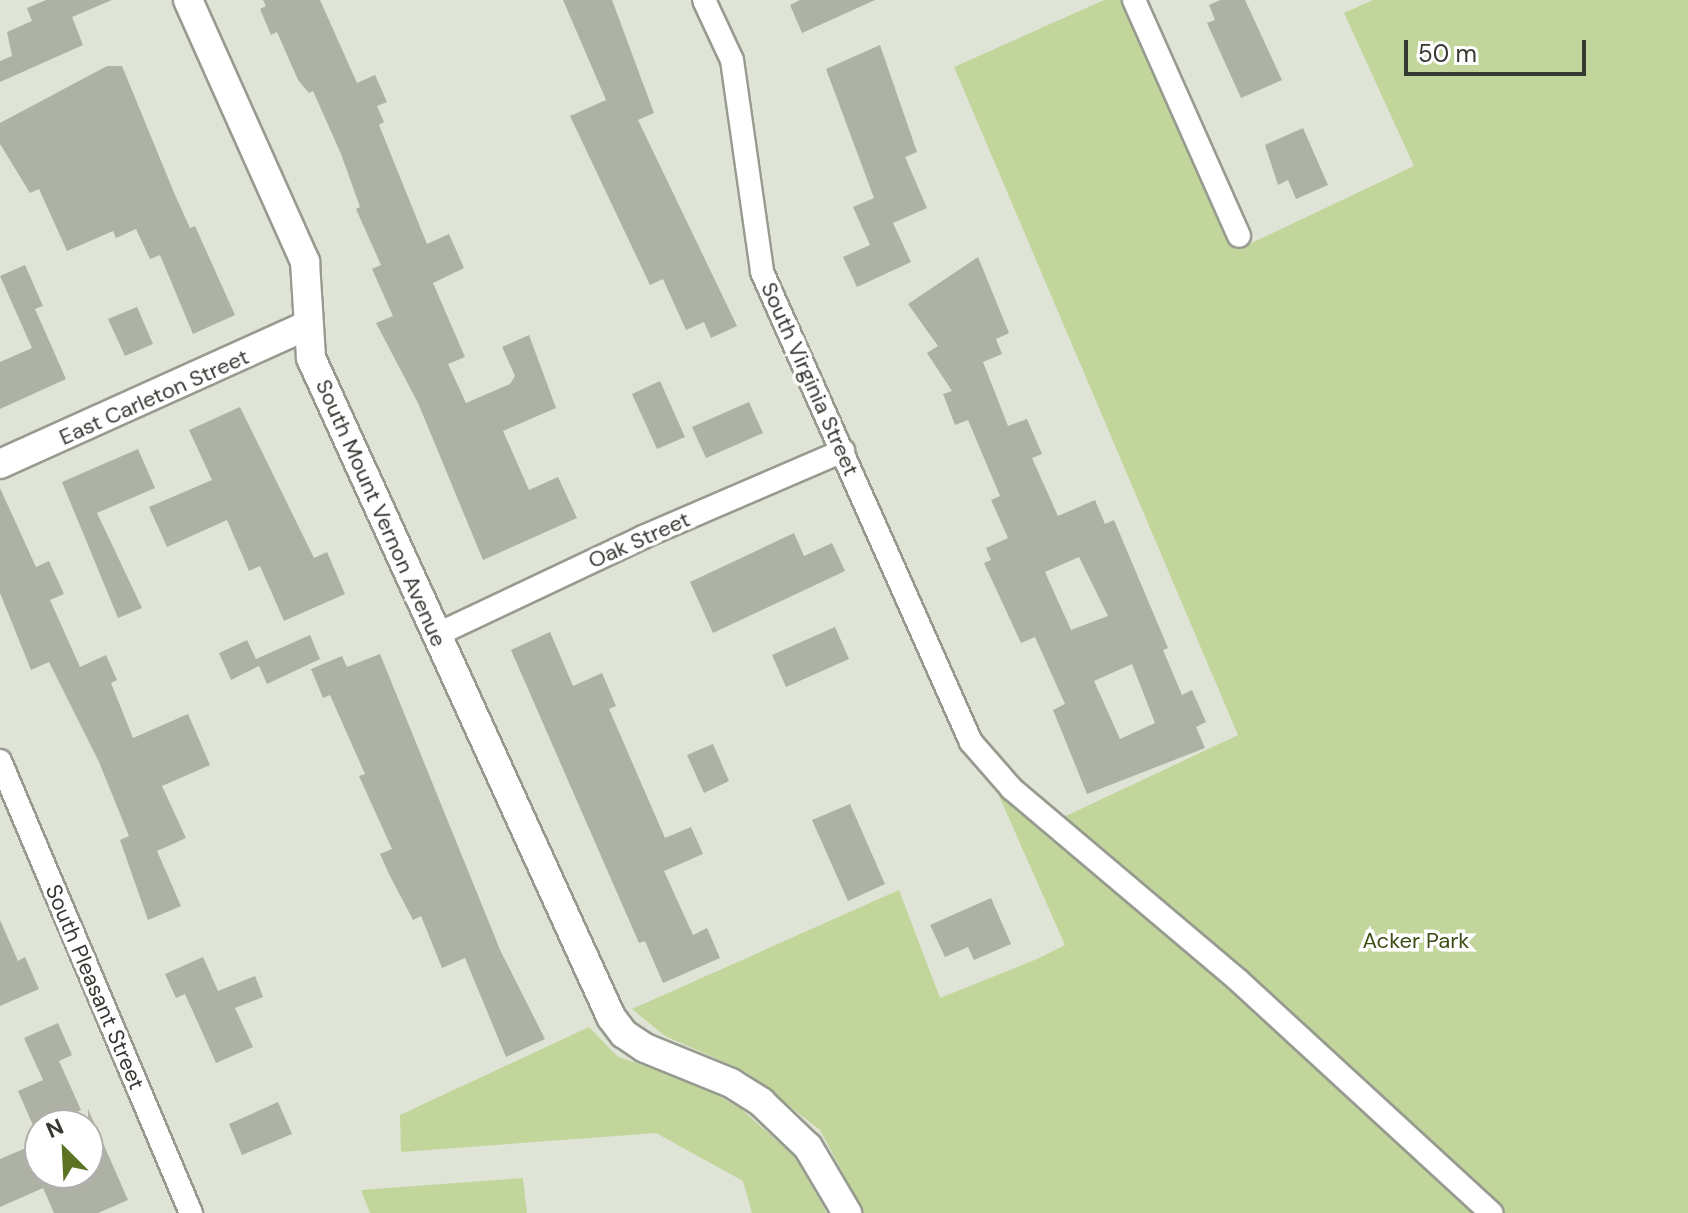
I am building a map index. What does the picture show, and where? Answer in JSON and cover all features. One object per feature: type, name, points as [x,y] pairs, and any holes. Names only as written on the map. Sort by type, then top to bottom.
[{"type":"street","name":"South Mount Vernon Avenue","points":[[188,0],[305,262],[310,301],[306,326],[311,358],[611,1017],[624,1034],[645,1048],[731,1083],[761,1102],[808,1147],[847,1213]]},
{"type":"street","name":"South Virginia Street","points":[[704,0],[732,60],[762,272],[971,742],[1012,789],[1183,932],[1491,1213]]},
{"type":"street","points":[[1134,0],[1239,236]]},
{"type":"street","name":"East Carleton Street","points":[[0,464],[306,326]]},
{"type":"street","name":"Oak Street","points":[[436,635],[643,537],[843,451]]},
{"type":"street","name":"South Pleasant Street","points":[[0,761],[191,1213]]},
{"type":"green space","name":"Acker Park","points":[[1104,0],[1121,0],[1229,243],[1239,249],[1414,166],[1344,13],[1373,0],[1688,0],[1688,1213],[864,1213],[820,1130],[744,1071],[665,1036],[632,1009],[899,890],[940,998],[1037,959],[1065,945],[992,780],[1053,822],[1238,735],[954,67]]},
{"type":"green space","points":[[589,1027],[618,1057],[694,1082],[740,1108],[795,1157],[827,1213],[752,1213],[743,1181],[656,1133],[401,1152],[400,1115]]},
{"type":"green space","points":[[523,1178],[527,1213],[370,1213],[361,1190]]},
{"type":"building","points":[[46,0],[112,0],[72,17],[83,45],[0,82],[0,61],[12,56],[7,32],[32,21],[27,8]]},
{"type":"building","points":[[263,0],[320,0],[357,83],[375,75],[387,102],[377,106],[384,122],[379,125],[427,244],[449,234],[464,268],[433,283],[465,357],[448,364],[466,403],[510,384],[515,376],[502,347],[529,335],[556,408],[503,431],[529,490],[558,477],[577,518],[483,560],[418,403],[376,323],[393,316],[372,269],[381,265],[356,209],[360,207],[341,154],[313,91],[309,93],[298,80],[277,32],[271,35],[260,9],[266,6]]},
{"type":"building","points":[[563,0],[612,0],[654,113],[638,120],[737,326],[711,338],[704,322],[686,330],[663,279],[650,285],[570,116],[606,100]]},
{"type":"building","points":[[800,0],[875,0],[802,33],[790,5]]},
{"type":"building","points":[[1220,0],[1245,0],[1282,80],[1241,98],[1207,23],[1215,20],[1209,5]]},
{"type":"building","points":[[880,45],[917,152],[905,157],[927,208],[893,223],[911,262],[857,287],[843,257],[870,245],[853,207],[874,198],[826,69]]},
{"type":"building","points":[[107,66],[122,66],[175,195],[190,228],[195,226],[235,315],[193,334],[160,255],[150,259],[136,229],[116,238],[113,231],[67,251],[39,189],[30,193],[0,144],[0,123]]},
{"type":"building","points":[[1303,128],[1328,185],[1296,199],[1288,180],[1278,185],[1265,145]]},
{"type":"building","points":[[978,257],[1009,333],[996,339],[1002,354],[983,362],[1008,426],[1027,419],[1042,454],[1032,458],[1058,516],[1095,500],[1105,524],[1114,520],[1168,648],[1163,650],[1182,695],[1192,690],[1206,722],[1196,727],[1205,748],[1087,794],[1053,710],[1065,704],[1035,637],[1021,643],[984,563],[991,560],[986,548],[1008,538],[991,500],[1000,496],[968,420],[955,425],[943,394],[952,391],[927,353],[938,346],[908,304]],"holes":[[[1079,557],[1108,616],[1071,630],[1045,572]],[[1132,664],[1155,723],[1120,739],[1094,681]]]},
{"type":"building","points":[[25,265],[43,306],[35,309],[66,379],[0,409],[0,362],[32,348],[0,276]]},
{"type":"building","points":[[137,307],[153,344],[125,356],[108,319]]},
{"type":"building","points":[[660,381],[685,437],[657,449],[632,394]]},
{"type":"building","points":[[749,402],[763,433],[706,458],[692,427]]},
{"type":"building","points":[[240,407],[314,558],[327,552],[345,594],[284,621],[260,566],[249,571],[227,520],[167,547],[149,507],[212,480],[189,430]]},
{"type":"building","points":[[138,449],[155,488],[97,513],[142,608],[118,618],[62,482]]},
{"type":"building","points":[[0,488],[36,567],[49,561],[64,594],[50,600],[80,667],[106,655],[117,680],[111,683],[133,738],[188,714],[210,765],[162,786],[186,838],[157,851],[181,906],[148,920],[120,840],[129,836],[99,762],[49,662],[31,670],[0,593]]},
{"type":"building","points":[[794,533],[804,556],[832,543],[845,571],[713,633],[690,582]]},
{"type":"building","points":[[835,627],[849,659],[786,687],[772,655]]},
{"type":"building","points":[[550,632],[573,686],[602,673],[616,706],[609,709],[665,838],[691,827],[703,854],[664,871],[693,935],[707,928],[720,958],[663,983],[645,941],[639,943],[511,650]]},
{"type":"building","points":[[310,635],[320,659],[267,684],[259,666],[231,680],[219,653],[247,640],[256,659]]},
{"type":"building","points":[[380,654],[501,952],[545,1039],[506,1057],[465,958],[442,968],[421,916],[413,920],[389,874],[380,854],[392,849],[359,776],[365,774],[330,695],[323,698],[311,669],[342,656],[347,667]]},
{"type":"building","points":[[713,744],[729,781],[704,793],[687,755]]},
{"type":"building","points":[[850,804],[885,884],[848,901],[812,820]]},
{"type":"building","points":[[991,898],[1011,944],[974,960],[968,947],[945,957],[930,925]]},
{"type":"building","points":[[0,920],[18,961],[25,957],[39,989],[0,1006]]},
{"type":"building","points":[[203,957],[218,991],[255,976],[263,997],[235,1008],[253,1047],[216,1063],[185,994],[176,998],[165,974]]},
{"type":"building","points":[[58,1023],[72,1055],[59,1061],[81,1109],[26,1109],[18,1091],[43,1080],[24,1038]]},
{"type":"building","points":[[278,1102],[292,1134],[242,1155],[229,1124]]},
{"type":"building","points":[[104,1145],[128,1200],[98,1213],[54,1213],[43,1189],[104,1189]]},
{"type":"building","points":[[24,1149],[24,1189],[41,1189],[0,1207],[0,1159]]}]
